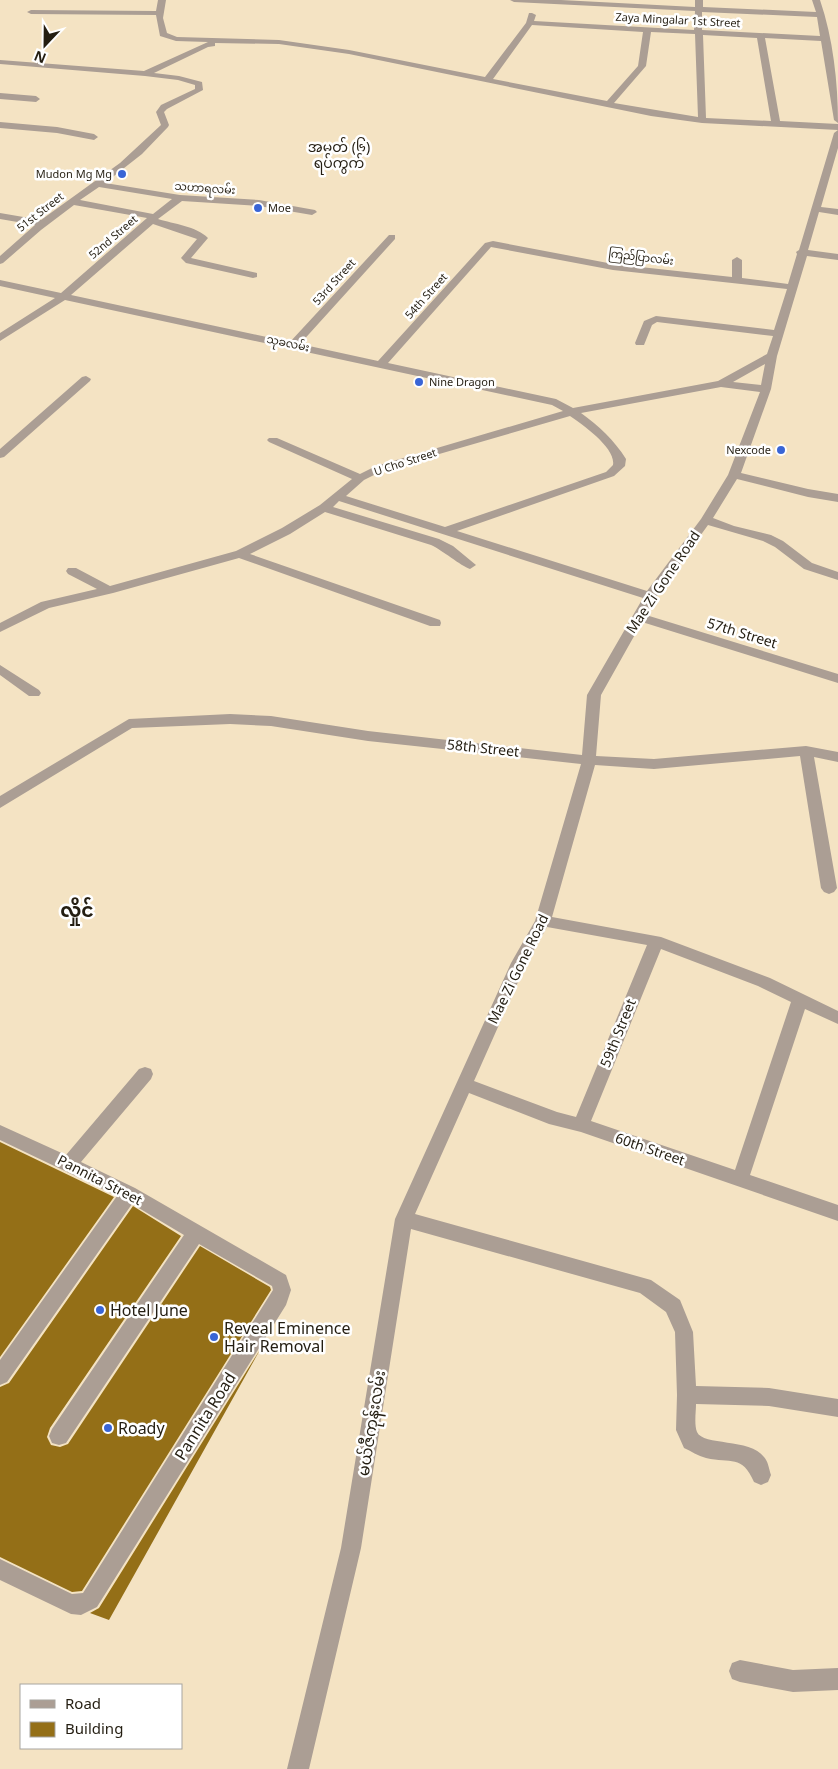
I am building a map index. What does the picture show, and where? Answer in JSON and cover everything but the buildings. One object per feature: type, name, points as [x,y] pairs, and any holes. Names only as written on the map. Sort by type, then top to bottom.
[{"type":"street","points":[[162,0],[160,13],[163,34],[176,38],[279,42],[350,52],[651,113],[702,120],[838,127]]},
{"type":"street","points":[[514,0],[699,4],[821,15]]},
{"type":"street","points":[[488,79],[530,23],[536,0]]},
{"type":"street","points":[[816,0],[821,15],[838,120]]},
{"type":"street","points":[[699,4],[698,32],[702,120]]},
{"type":"street","points":[[31,12],[160,13]]},
{"type":"street","name":"Zaya Mingalar 1st Street","points":[[530,23],[824,39]]},
{"type":"street","points":[[609,104],[642,66],[647,29]]},
{"type":"street","points":[[760,36],[776,125]]},
{"type":"street","points":[[0,62],[145,74],[206,45],[237,41]]},
{"type":"street","name":"51st Street","points":[[0,261],[42,223],[97,184],[156,136],[165,125],[160,112],[164,107],[199,90],[199,84],[179,78],[145,74]]},
{"type":"street","points":[[0,96],[36,99]]},
{"type":"street","points":[[0,125],[57,130],[94,137]]},
{"type":"street","name":"Mae Zi Gone Road","points":[[464,1084],[519,963],[543,921],[590,760],[594,695],[637,616],[706,520],[734,475],[766,389],[772,356],[801,252],[816,209],[832,178],[838,133]]},
{"type":"street","name":"သဟာရလမ်း","points":[[97,184],[180,198],[260,203],[312,212]]},
{"type":"street","name":"52nd Street","points":[[0,338],[63,296],[180,198]]},
{"type":"street","points":[[73,202],[153,219],[194,233],[203,238],[186,258],[189,261],[253,276]]},
{"type":"street","points":[[816,209],[838,212]]},
{"type":"street","points":[[0,216],[42,223]]},
{"type":"street","name":"53rd Street","points":[[294,344],[392,237]]},
{"type":"street","name":"ကြည်ပြာလမ်း","points":[[488,245],[492,244],[613,267],[792,287]]},
{"type":"street","name":"54th Street","points":[[382,364],[488,245]]},
{"type":"street","points":[[801,252],[838,257]]},
{"type":"street","points":[[737,260],[737,280]]},
{"type":"street","name":"သုခလမ်း","points":[[0,283],[294,344],[556,402],[574,411]]},
{"type":"street","points":[[640,343],[648,323],[656,319],[778,334]]},
{"type":"street","name":"U Cho Street","points":[[0,628],[45,605],[240,554],[286,531],[324,508],[360,478],[380,468],[574,411],[721,384],[772,356]]},
{"type":"street","points":[[0,455],[86,379]]},
{"type":"street","points":[[721,384],[766,389]]},
{"type":"street","points":[[445,531],[610,474],[617,469],[620,462],[618,456],[574,411]]},
{"type":"street","points":[[273,440],[360,478]]},
{"type":"street","points":[[734,475],[808,493],[838,498]]},
{"type":"street","points":[[338,496],[650,596]]},
{"type":"street","points":[[324,508],[435,542],[449,549],[470,565]]},
{"type":"street","points":[[706,520],[730,529],[767,538],[779,544],[808,566],[838,576]]},
{"type":"street","points":[[240,554],[435,623]]},
{"type":"street","points":[[72,571],[108,590]]},
{"type":"street","name":"57th Street","points":[[637,616],[838,679]]},
{"type":"street","points":[[0,669],[34,694]]},
{"type":"street","name":"58th Street","points":[[0,803],[129,724],[230,719],[270,721],[368,736],[590,760],[654,764],[806,750],[838,757]]},
{"type":"street","points":[[806,750],[829,888]]},
{"type":"street","points":[[543,921],[656,941],[747,975],[838,1018]]},
{"type":"street","name":"59th Street","points":[[580,1125],[656,941]]},
{"type":"street","points":[[740,1180],[800,999]]},
{"type":"street","points":[[69,1164],[145,1074]]},
{"type":"street","name":"60th Street","points":[[464,1084],[555,1119],[580,1125],[838,1213]]},
{"type":"street","name":"မယ်ဇီကုန်းလမ်း","points":[[298,1769],[351,1548],[404,1219],[464,1084]]},
{"type":"street","name":"Pannita Street","points":[[0,1132],[129,1193],[196,1234]]},
{"type":"street","points":[[0,1376],[129,1193]]},
{"type":"street","points":[[404,1219],[645,1286],[673,1306],[684,1332],[687,1395],[686,1430],[691,1441],[706,1448],[746,1454],[757,1463],[761,1475]]},
{"type":"street","points":[[59,1436],[196,1234]]},
{"type":"street","name":"Pannita Road","points":[[0,1569],[71,1604],[80,1605],[90,1600],[279,1299],[282,1290],[280,1281],[196,1234]]},
{"type":"street","points":[[687,1395],[769,1397],[838,1408]]},
{"type":"street","points":[[740,1671],[793,1681],[838,1680]]},
{"type":"place","name":"Mudon Mg Mg","points":[[122,174]]},
{"type":"place","name":"Moe","points":[[258,208]]},
{"type":"place","name":"Nine Dragon","points":[[419,382]]},
{"type":"place","name":"Nexcode","points":[[781,450]]},
{"type":"place","name":"Hotel June","points":[[100,1310]]},
{"type":"place","name":"Reveal Eminence Hair Removal","points":[[214,1337]]},
{"type":"place","name":"Roady","points":[[108,1428]]},
{"type":"district","name":"အမှတ် (၆) ရပ်ကွက်","points":[[339,156]]},
{"type":"district","name":"လှိုင်","points":[[77,910]]}]
